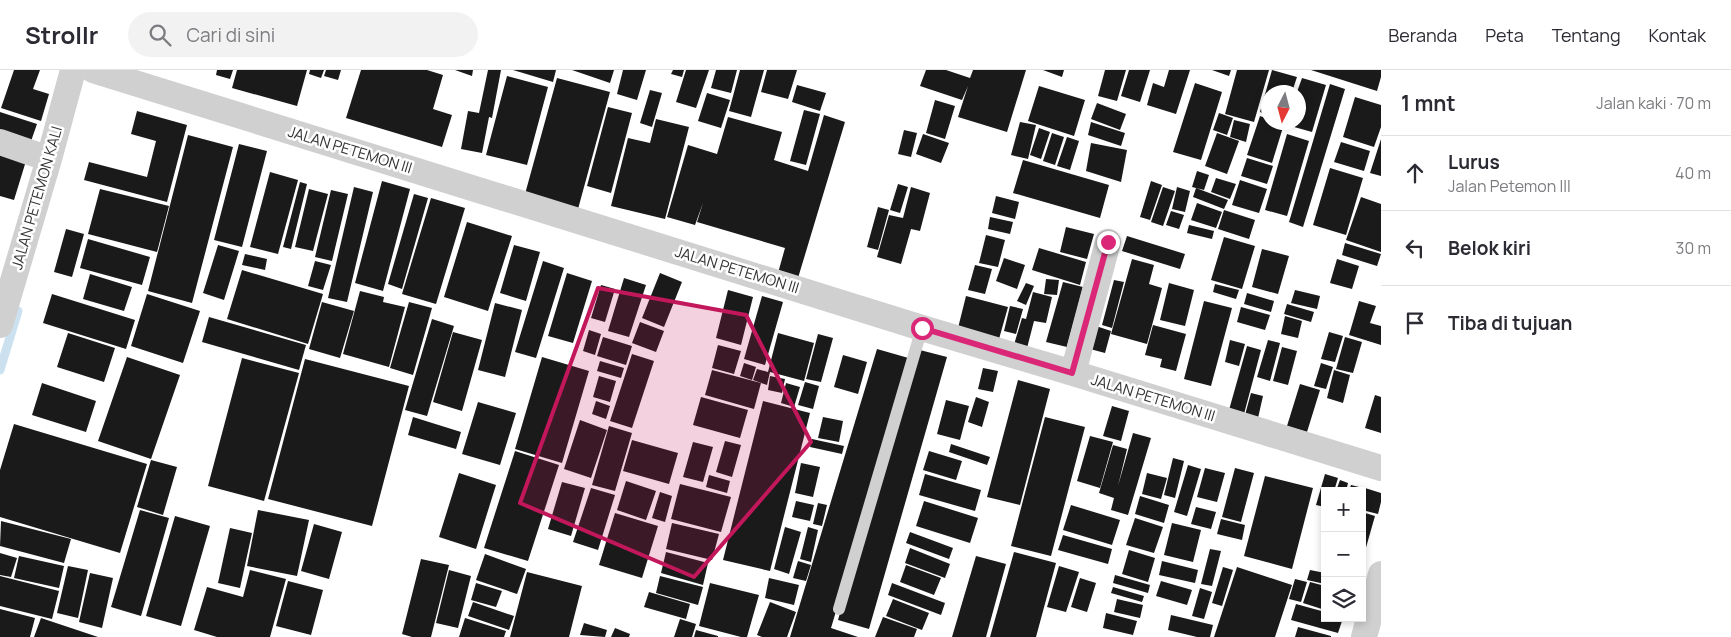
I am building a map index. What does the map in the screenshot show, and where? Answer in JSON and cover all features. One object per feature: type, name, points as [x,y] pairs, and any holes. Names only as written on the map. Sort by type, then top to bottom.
[{"type":"street","name":"JALAN PETEMON KALI","points":[[0,325],[49,159],[88,70]]},
{"type":"street","name":"JALAN PETEMON III","points":[[88,70],[1381,468]]},
{"type":"street","points":[[0,142],[49,159]]},
{"type":"street","points":[[1072,373],[1108,242]]},
{"type":"street","points":[[1364,637],[1381,574]]},
{"type":"lane","points":[[839,609],[922,328]]},
{"type":"highlighted area","points":[[598,288],[746,315],[811,442],[694,577],[520,503]]},
{"type":"building","points":[[14,70],[40,70],[33,89],[49,94],[41,121],[1,108]]},
{"type":"building","points":[[217,70],[233,70],[230,79],[216,75]]},
{"type":"building","points":[[237,70],[307,70],[297,106],[232,88]]},
{"type":"building","points":[[310,70],[324,70],[321,78],[309,74]]},
{"type":"building","points":[[326,70],[341,70],[338,80],[324,76]]},
{"type":"building","points":[[361,70],[427,70],[443,75],[433,109],[452,115],[442,147],[346,118]]},
{"type":"building","points":[[455,70],[473,70],[472,76]]},
{"type":"building","points":[[488,70],[501,70],[492,118],[489,117],[482,153],[461,149],[468,111],[479,113]]},
{"type":"building","points":[[513,70],[556,70],[553,82]]},
{"type":"building","points":[[572,70],[614,70],[610,83]]},
{"type":"building","points":[[623,70],[646,70],[637,100],[617,94]]},
{"type":"building","points":[[673,70],[684,70],[682,77],[671,74]]},
{"type":"building","points":[[686,70],[709,70],[696,108],[676,102]]},
{"type":"building","points":[[716,70],[737,70],[731,93],[711,88]]},
{"type":"building","points":[[740,70],[764,70],[751,117],[729,111]]},
{"type":"building","points":[[767,70],[797,70],[788,99],[761,92]]},
{"type":"building","points":[[926,70],[946,70],[970,78],[973,70],[1026,70],[1007,132],[958,117],[968,86],[962,100],[920,86]]},
{"type":"building","points":[[1043,70],[1064,70],[1062,77]]},
{"type":"building","points":[[1105,70],[1126,70],[1117,101],[1098,96]]},
{"type":"building","points":[[1129,70],[1150,70],[1140,102],[1121,96]]},
{"type":"building","points":[[1169,70],[1190,70],[1176,114],[1147,105],[1153,83],[1164,87]]},
{"type":"building","points":[[1212,70],[1231,70],[1229,76]]},
{"type":"building","points":[[1237,70],[1269,70],[1265,85],[1261,85],[1261,98],[1254,122],[1225,114]]},
{"type":"building","points":[[1272,70],[1297,77],[1294,85],[1268,85]]},
{"type":"building","points":[[1311,70],[1381,70],[1381,77],[1377,91]]},
{"type":"building","points":[[507,76],[548,87],[527,165],[486,155]]},
{"type":"building","points":[[557,78],[610,92],[578,209],[525,194]]},
{"type":"building","points":[[1302,78],[1326,85],[1312,132],[1305,130],[1306,85],[1300,85]]},
{"type":"building","points":[[1195,83],[1222,92],[1201,160],[1173,152]]},
{"type":"building","points":[[1330,84],[1345,89],[1303,227],[1289,222]]},
{"type":"building","points":[[797,85],[826,93],[820,111],[792,102]]},
{"type":"building","points":[[1039,86],[1085,100],[1074,136],[1028,121]]},
{"type":"building","points":[[650,90],[662,93],[652,127],[640,123]]},
{"type":"building","points":[[707,93],[730,100],[721,128],[698,121]]},
{"type":"building","points":[[1355,97],[1381,105],[1381,127],[1374,147],[1343,137]]},
{"type":"building","points":[[935,100],[955,106],[945,139],[926,133]]},
{"type":"building","points":[[1097,103],[1126,114],[1120,130],[1091,119]]},
{"type":"building","points":[[608,107],[632,113],[611,193],[587,186]]},
{"type":"building","points":[[804,110],[820,114],[806,165],[790,161]]},
{"type":"building","points":[[137,111],[187,125],[167,202],[84,180],[89,162],[147,177],[156,141],[131,134]]},
{"type":"building","points":[[0,112],[37,124],[30,144],[0,134]]},
{"type":"building","points":[[1219,113],[1233,118],[1227,135],[1213,130]]},
{"type":"building","points":[[824,115],[845,122],[798,278],[778,273],[785,248],[697,222],[703,203],[695,225],[667,217],[688,145],[717,154],[728,117],[782,132],[774,160],[808,171]]},
{"type":"building","points":[[1260,116],[1261,130],[1282,130],[1272,163],[1247,155]]},
{"type":"building","points":[[656,119],[689,127],[665,219],[611,206],[628,138],[650,143]]},
{"type":"building","points":[[1234,120],[1250,124],[1246,142],[1230,137]]},
{"type":"building","points":[[1020,122],[1036,125],[1028,159],[1011,155]]},
{"type":"building","points":[[1091,122],[1125,133],[1121,146],[1088,135]]},
{"type":"building","points":[[1039,128],[1050,132],[1041,159],[1030,155]]},
{"type":"building","points":[[904,130],[917,133],[911,157],[898,154]]},
{"type":"building","points":[[1052,133],[1064,137],[1055,165],[1043,161]]},
{"type":"building","points":[[1217,133],[1239,141],[1227,174],[1205,166]]},
{"type":"building","points":[[923,134],[949,143],[941,163],[916,154]]},
{"type":"building","points":[[1287,134],[1309,141],[1287,216],[1265,210]]},
{"type":"building","points":[[188,135],[233,147],[192,303],[148,291]]},
{"type":"building","points":[[1067,137],[1079,141],[1070,170],[1057,166]]},
{"type":"building","points":[[1381,139],[1381,176],[1370,173]]},
{"type":"building","points":[[1341,142],[1370,151],[1364,171],[1334,162]]},
{"type":"building","points":[[1091,143],[1127,150],[1121,182],[1086,171]]},
{"type":"building","points":[[239,144],[267,151],[242,247],[214,240]]},
{"type":"building","points":[[0,153],[26,161],[14,200],[0,196]]},
{"type":"building","points":[[1247,158],[1273,166],[1267,184],[1241,176]]},
{"type":"building","points":[[1023,160],[1109,185],[1100,218],[1013,193]]},
{"type":"building","points":[[1330,168],[1363,178],[1346,235],[1313,225]]},
{"type":"building","points":[[1197,171],[1209,175],[1204,190],[1192,187]]},
{"type":"building","points":[[270,172],[298,180],[278,254],[250,247]]},
{"type":"building","points":[[1216,178],[1236,184],[1230,199],[1211,192]]},
{"type":"building","points":[[1240,180],[1267,189],[1259,213],[1232,205]]},
{"type":"building","points":[[382,181],[410,189],[383,291],[355,283]]},
{"type":"building","points":[[1151,181],[1162,185],[1150,220],[1140,217]]},
{"type":"building","points":[[300,182],[307,184],[291,249],[283,247]]},
{"type":"building","points":[[898,184],[908,187],[900,213],[890,210]]},
{"type":"building","points":[[354,187],[373,192],[347,302],[328,298]]},
{"type":"building","points":[[911,187],[930,193],[920,231],[911,229],[901,264],[877,257],[889,215],[903,218]]},
{"type":"building","points":[[1163,187],[1175,191],[1163,226],[1151,222]]},
{"type":"building","points":[[1177,187],[1190,191],[1185,212],[1172,209]]},
{"type":"building","points":[[1196,188],[1228,200],[1224,209],[1193,197]]},
{"type":"building","points":[[100,189],[169,206],[157,252],[88,234]]},
{"type":"building","points":[[309,189],[328,194],[313,251],[295,247]]},
{"type":"building","points":[[331,190],[348,194],[332,261],[315,257]]},
{"type":"building","points":[[414,194],[428,198],[402,289],[388,284]]},
{"type":"building","points":[[996,196],[1019,202],[1015,219],[992,213]]},
{"type":"building","points":[[1361,197],[1381,204],[1381,252],[1346,240]]},
{"type":"building","points":[[431,198],[465,208],[436,304],[402,294]]},
{"type":"building","points":[[1197,203],[1222,212],[1216,228],[1191,220]]},
{"type":"building","points":[[878,207],[889,210],[878,250],[867,247]]},
{"type":"building","points":[[1224,210],[1255,220],[1249,239],[1218,229]]},
{"type":"building","points":[[1171,211],[1184,215],[1179,229],[1166,225]]},
{"type":"building","points":[[990,217],[1013,222],[1010,234],[988,229]]},
{"type":"building","points":[[467,222],[512,236],[488,311],[444,297]]},
{"type":"building","points":[[1189,225],[1214,231],[1212,239],[1187,233]]},
{"type":"building","points":[[1066,227],[1094,234],[1087,259],[1060,252]]},
{"type":"building","points":[[66,229],[84,234],[72,277],[54,272]]},
{"type":"building","points":[[986,235],[1005,240],[998,267],[979,263]]},
{"type":"building","points":[[1127,236],[1185,254],[1180,269],[1122,251]]},
{"type":"building","points":[[1224,237],[1255,246],[1242,289],[1211,280]]},
{"type":"building","points":[[88,239],[150,257],[142,285],[80,268]]},
{"type":"building","points":[[1345,243],[1381,254],[1377,266],[1342,255]]},
{"type":"building","points":[[218,245],[239,251],[224,300],[203,293]]},
{"type":"building","points":[[514,245],[540,252],[526,301],[500,293]]},
{"type":"building","points":[[1039,248],[1086,262],[1080,285],[1032,270]]},
{"type":"building","points":[[1262,249],[1289,256],[1278,294],[1252,287]]},
{"type":"building","points":[[245,254],[267,259],[265,270],[242,265]]},
{"type":"building","points":[[1004,258],[1025,265],[1017,289],[996,281]]},
{"type":"building","points":[[1132,259],[1154,265],[1149,284],[1162,288],[1147,344],[1111,334]]},
{"type":"building","points":[[1337,259],[1359,266],[1352,289],[1330,283]]},
{"type":"building","points":[[315,261],[331,265],[323,290],[308,286]]},
{"type":"building","points":[[543,261],[564,268],[536,358],[515,352]]},
{"type":"building","points":[[975,265],[992,269],[985,294],[968,290]]},
{"type":"building","points":[[242,270],[323,294],[308,344],[227,319]]},
{"type":"building","points":[[567,273],[592,281],[573,343],[548,336]]},
{"type":"building","points":[[660,273],[682,282],[664,327],[642,318]]},
{"type":"building","points":[[90,274],[132,287],[124,311],[83,299]]},
{"type":"building","points":[[624,278],[646,285],[629,337],[608,331]]},
{"type":"building","points":[[1046,279],[1059,280],[1057,295],[1044,294]]},
{"type":"building","points":[[1114,280],[1124,282],[1112,328],[1102,325]]},
{"type":"building","points":[[1063,282],[1083,287],[1067,347],[1046,342]]},
{"type":"building","points":[[1026,283],[1034,286],[1026,305],[1017,301]]},
{"type":"building","points":[[1169,283],[1194,290],[1185,326],[1160,320]]},
{"type":"building","points":[[1215,284],[1239,290],[1236,299],[1213,292]]},
{"type":"building","points":[[601,285],[615,289],[605,322],[591,318]]},
{"type":"building","points":[[728,290],[753,297],[741,345],[716,338]]},
{"type":"building","points":[[1295,290],[1320,296],[1317,309],[1291,303]]},
{"type":"building","points":[[360,291],[384,297],[383,302],[405,307],[389,367],[343,354]]},
{"type":"building","points":[[1033,292],[1052,297],[1046,323],[1034,321],[1026,352],[1013,348],[1022,318],[1026,319]]},
{"type":"building","points":[[1247,293],[1274,301],[1271,312],[1244,304]]},
{"type":"building","points":[[52,294],[135,320],[126,349],[43,323]]},
{"type":"building","points":[[147,294],[200,311],[183,363],[131,346]]},
{"type":"building","points":[[762,296],[783,302],[765,365],[744,359]]},
{"type":"building","points":[[966,296],[1008,307],[999,339],[958,328]]},
{"type":"building","points":[[1204,301],[1232,308],[1211,386],[1184,379]]},
{"type":"building","points":[[1359,301],[1376,306],[1370,323],[1381,326],[1381,345],[1349,335]]},
{"type":"building","points":[[322,302],[354,311],[340,358],[309,349]]},
{"type":"building","points":[[409,302],[432,308],[413,375],[390,368]]},
{"type":"building","points":[[495,303],[522,310],[505,377],[478,370]]},
{"type":"building","points":[[1287,304],[1314,312],[1311,322],[1284,314]]},
{"type":"building","points":[[1010,306],[1023,309],[1016,334],[1004,331]]},
{"type":"building","points":[[1241,307],[1270,315],[1265,330],[1237,322]]},
{"type":"building","points":[[1285,316],[1302,321],[1298,338],[1281,334]]},
{"type":"building","points":[[209,317],[306,345],[299,370],[202,342]]},
{"type":"building","points":[[432,319],[454,326],[427,416],[405,410]]},
{"type":"building","points":[[640,322],[664,331],[656,352],[632,343]]},
{"type":"building","points":[[1153,325],[1186,334],[1176,371],[1160,367],[1162,359],[1145,355]]},
{"type":"building","points":[[1096,326],[1111,331],[1105,353],[1090,349]]},
{"type":"building","points":[[589,330],[601,334],[595,355],[583,351]]},
{"type":"building","points":[[453,332],[482,340],[462,411],[433,402]]},
{"type":"building","points":[[1329,332],[1343,336],[1335,362],[1321,359]]},
{"type":"building","points":[[68,333],[115,348],[104,382],[57,367]]},
{"type":"building","points":[[778,333],[814,343],[804,381],[770,372],[767,385],[753,380],[757,369],[768,372]]},
{"type":"building","points":[[818,334],[833,338],[821,382],[806,379]]},
{"type":"building","points":[[603,337],[632,346],[626,365],[597,356]]},
{"type":"building","points":[[1345,337],[1362,342],[1353,373],[1336,369]]},
{"type":"building","points":[[1230,340],[1245,344],[1239,366],[1225,362]]},
{"type":"building","points":[[1268,340],[1280,343],[1270,381],[1257,377]]},
{"type":"building","points":[[718,345],[741,351],[734,374],[712,368]]},
{"type":"building","points":[[1247,346],[1261,350],[1244,414],[1229,410]]},
{"type":"building","points":[[1282,347],[1297,351],[1288,385],[1273,381]]},
{"type":"building","points":[[877,349],[912,359],[831,628],[858,637],[790,637]]},
{"type":"building","points":[[916,349],[947,357],[869,629],[838,620]]},
{"type":"building","points":[[632,354],[654,361],[632,428],[610,421]]},
{"type":"building","points":[[843,355],[867,362],[858,394],[834,387]]},
{"type":"building","points":[[127,357],[180,375],[151,459],[98,441]]},
{"type":"building","points":[[542,357],[589,371],[562,463],[515,449]]},
{"type":"building","points":[[242,358],[299,373],[264,501],[208,486]]},
{"type":"building","points":[[305,359],[409,386],[372,526],[268,499]]},
{"type":"building","points":[[600,361],[624,368],[621,378],[597,371]]},
{"type":"building","points":[[744,363],[756,367],[752,380],[740,376]]},
{"type":"building","points":[[1321,363],[1333,367],[1326,389],[1314,386]]},
{"type":"building","points":[[983,368],[998,371],[993,392],[978,389]]},
{"type":"building","points":[[712,370],[761,383],[754,409],[705,395]]},
{"type":"building","points":[[1334,370],[1350,375],[1343,403],[1327,398]]},
{"type":"building","points":[[599,376],[616,381],[610,402],[593,397]]},
{"type":"building","points":[[770,376],[785,379],[782,393],[768,390]]},
{"type":"building","points":[[1018,380],[1050,389],[1020,505],[987,497]]},
{"type":"building","points":[[805,382],[819,386],[813,409],[798,405]]},
{"type":"building","points":[[42,383],[96,401],[86,432],[32,415]]},
{"type":"building","points":[[786,383],[800,387],[794,407],[781,403]]},
{"type":"building","points":[[1300,384],[1320,390],[1307,432],[1287,426]]},
{"type":"building","points":[[1251,393],[1263,396],[1258,418],[1245,415]]},
{"type":"building","points":[[1375,395],[1381,397],[1381,433],[1365,428]]},
{"type":"building","points":[[701,397],[748,410],[740,438],[693,425]]},
{"type":"building","points":[[976,397],[989,402],[982,427],[968,422]]},
{"type":"building","points":[[946,400],[969,406],[960,440],[937,434]]},
{"type":"building","points":[[596,401],[610,406],[606,419],[592,414]]},
{"type":"building","points":[[763,401],[810,413],[770,571],[723,560]]},
{"type":"building","points":[[478,402],[516,413],[500,465],[462,454]]},
{"type":"building","points":[[1112,406],[1129,411],[1121,441],[1103,436]]},
{"type":"building","points":[[413,417],[461,432],[456,449],[408,435]]},
{"type":"building","points":[[823,417],[843,421],[839,442],[818,438]]},
{"type":"building","points":[[1045,417],[1085,427],[1051,556],[1011,546]]},
{"type":"building","points":[[580,420],[607,430],[591,478],[564,469]]},
{"type":"building","points":[[14,424],[147,464],[120,553],[0,517],[0,470]]},
{"type":"building","points":[[609,426],[632,433],[615,491],[592,485]]},
{"type":"building","points":[[1133,433],[1151,438],[1128,515],[1111,510],[1114,498],[1099,493],[1113,445],[1127,449],[1118,486]]},
{"type":"building","points":[[1090,436],[1113,442],[1100,488],[1077,481]]},
{"type":"building","points":[[812,439],[844,446],[842,454],[810,447]]},
{"type":"building","points":[[632,440],[678,453],[669,484],[623,471]]},
{"type":"building","points":[[725,441],[741,445],[732,477],[716,472]]},
{"type":"building","points":[[693,442],[713,447],[703,482],[683,477]]},
{"type":"building","points":[[951,444],[990,457],[987,465],[949,452]]},
{"type":"building","points":[[515,451],[559,465],[528,561],[484,548]]},
{"type":"building","points":[[929,451],[962,461],[956,480],[923,470]]},
{"type":"building","points":[[1173,458],[1184,461],[1175,498],[1164,495]]},
{"type":"building","points":[[151,460],[177,467],[163,515],[137,507]]},
{"type":"building","points":[[801,463],[820,467],[813,497],[795,493]]},
{"type":"building","points":[[1188,465],[1201,469],[1187,516],[1174,512]]},
{"type":"building","points":[[1205,468],[1225,473],[1217,502],[1197,497]]},
{"type":"building","points":[[1235,468],[1254,473],[1241,522],[1222,517]]},
{"type":"building","points":[[459,473],[496,485],[476,549],[439,537]]},
{"type":"building","points":[[1147,473],[1167,478],[1161,499],[1142,494]]},
{"type":"building","points":[[925,474],[981,490],[975,511],[919,495]]},
{"type":"building","points":[[1325,474],[1338,478],[1335,487],[1321,487]]},
{"type":"building","points":[[709,475],[730,481],[727,493],[706,487]]},
{"type":"building","points":[[1265,476],[1313,488],[1292,569],[1244,556]]},
{"type":"building","points":[[1340,480],[1348,483],[1347,487],[1337,487]]},
{"type":"building","points":[[626,481],[656,491],[646,520],[617,510]]},
{"type":"building","points":[[562,482],[585,488],[571,536],[548,529]]},
{"type":"building","points":[[680,484],[731,497],[721,532],[671,519]]},
{"type":"building","points":[[591,488],[615,495],[598,550],[573,542]]},
{"type":"building","points":[[1321,488],[1321,506],[1316,505]]},
{"type":"building","points":[[1366,488],[1381,493],[1378,514],[1366,511]]},
{"type":"building","points":[[660,492],[672,496],[665,522],[652,518]]},
{"type":"building","points":[[1140,496],[1169,505],[1164,523],[1135,514]]},
{"type":"building","points":[[796,501],[814,505],[810,521],[792,517]]},
{"type":"building","points":[[924,501],[978,518],[970,543],[916,526]]},
{"type":"building","points":[[818,503],[827,505],[822,526],[813,524]]},
{"type":"building","points":[[1071,505],[1120,520],[1112,545],[1063,530]]},
{"type":"building","points":[[1196,507],[1216,512],[1211,529],[1191,524]]},
{"type":"building","points":[[140,510],[169,518],[141,616],[111,607]]},
{"type":"building","points":[[258,510],[309,520],[297,576],[247,566]]},
{"type":"building","points":[[615,513],[658,526],[642,578],[599,565]]},
{"type":"building","points":[[1366,513],[1375,516],[1366,548]]},
{"type":"building","points":[[175,516],[210,526],[181,626],[146,616]]},
{"type":"building","points":[[1135,518],[1163,527],[1154,553],[1126,545]]},
{"type":"building","points":[[1221,519],[1245,525],[1242,540],[1217,534]]},
{"type":"building","points":[[1,521],[71,539],[64,563],[0,546]]},
{"type":"building","points":[[672,523],[719,534],[712,560],[666,549]]},
{"type":"building","points":[[1172,523],[1201,530],[1193,562],[1164,555]]},
{"type":"building","points":[[314,524],[342,532],[329,579],[301,571]]},
{"type":"building","points":[[785,527],[801,532],[789,574],[774,569]]},
{"type":"building","points":[[808,527],[818,530],[811,562],[800,559]]},
{"type":"building","points":[[230,528],[252,533],[240,588],[218,583]]},
{"type":"building","points":[[910,532],[953,548],[949,559],[906,543]]},
{"type":"building","points":[[1063,535],[1112,549],[1108,564],[1058,550]]},
{"type":"building","points":[[910,548],[950,564],[945,578],[905,563]]},
{"type":"building","points":[[1210,549],[1221,551],[1212,586],[1201,584]]},
{"type":"building","points":[[1129,550],[1155,558],[1148,582],[1122,574]]},
{"type":"building","points":[[666,552],[708,563],[703,585],[661,573]]},
{"type":"building","points":[[1014,552],[1056,563],[1036,637],[990,637]]},
{"type":"building","points":[[0,553],[17,558],[11,577],[0,575]]},
{"type":"building","points":[[485,554],[526,569],[517,594],[476,580]]},
{"type":"building","points":[[19,556],[64,566],[59,588],[14,578]]},
{"type":"building","points":[[976,556],[1006,564],[986,637],[952,637]]},
{"type":"building","points":[[421,559],[449,565],[431,637],[412,637],[402,634]]},
{"type":"building","points":[[798,561],[811,565],[806,581],[793,578]]},
{"type":"building","points":[[1162,561],[1198,570],[1195,583],[1159,575]]},
{"type":"building","points":[[906,565],[941,578],[934,595],[900,582]]},
{"type":"building","points":[[68,566],[88,570],[78,618],[57,613]]},
{"type":"building","points":[[1059,566],[1079,572],[1066,612],[1047,607]]},
{"type":"building","points":[[1223,567],[1233,570],[1222,606],[1212,603]]},
{"type":"building","points":[[1237,567],[1292,585],[1275,637],[1214,637]]},
{"type":"building","points":[[250,570],[286,579],[270,637],[217,637],[194,630],[207,587],[243,597]]},
{"type":"building","points":[[449,570],[471,576],[458,628],[436,623]]},
{"type":"building","points":[[1310,570],[1321,572],[1321,583],[1307,580]]},
{"type":"building","points":[[527,572],[582,586],[569,637],[510,637]]},
{"type":"building","points":[[90,573],[113,578],[102,628],[79,622]]},
{"type":"building","points":[[1115,575],[1150,585],[1148,593],[1113,583]]},
{"type":"building","points":[[0,576],[59,591],[52,619],[0,606]]},
{"type":"building","points":[[660,576],[703,587],[698,605],[656,593]]},
{"type":"building","points":[[769,578],[799,585],[794,605],[765,598]]},
{"type":"building","points":[[1080,578],[1096,583],[1087,612],[1071,607]]},
{"type":"building","points":[[1295,579],[1307,582],[1301,602],[1289,599]]},
{"type":"building","points":[[288,581],[323,590],[311,635],[276,626]]},
{"type":"building","points":[[1161,581],[1192,590],[1187,605],[1156,596]]},
{"type":"building","points":[[1310,582],[1321,585],[1321,609],[1303,603]]},
{"type":"building","points":[[476,583],[502,591],[496,607],[471,600]]},
{"type":"building","points":[[710,583],[759,595],[747,637],[699,626]]},
{"type":"building","points":[[892,583],[945,603],[941,615],[888,595]]},
{"type":"building","points":[[1113,587],[1144,596],[1142,602],[1111,593]]},
{"type":"building","points":[[1200,588],[1212,592],[1204,619],[1192,616]]},
{"type":"building","points":[[649,592],[690,604],[686,619],[644,607]]},
{"type":"building","points":[[893,599],[929,613],[922,630],[886,616]]},
{"type":"building","points":[[1117,599],[1143,605],[1140,618],[1114,612]]},
{"type":"building","points":[[473,602],[514,616],[509,630],[468,616]]},
{"type":"building","points":[[770,602],[796,612],[787,637],[762,637],[757,635]]},
{"type":"building","points":[[1296,604],[1321,611],[1321,622],[1342,622],[1338,633],[1291,620]]},
{"type":"building","points":[[0,609],[35,618],[30,637],[0,637]]},
{"type":"building","points":[[1106,613],[1137,621],[1133,635],[1103,628]]},
{"type":"building","points":[[1171,615],[1213,625],[1210,637],[1197,637],[1168,630]]},
{"type":"building","points":[[883,617],[917,629],[914,637],[875,637]]},
{"type":"building","points":[[41,618],[98,637],[34,637]]},
{"type":"building","points":[[465,618],[506,631],[504,637],[459,637]]},
{"type":"building","points":[[680,619],[696,624],[692,637],[674,637]]},
{"type":"building","points":[[584,623],[607,630],[605,637],[580,635]]},
{"type":"building","points":[[1298,627],[1331,636],[1331,637],[1295,637]]},
{"type":"building","points":[[615,628],[630,634],[629,637],[611,637]]},
{"type":"building","points":[[696,630],[718,636],[718,637],[694,637]]},
{"type":"waterway","points":[[0,370],[18,311]]},
{"type":"route","points":[[922,328],[1072,373],[1108,242]]}]
